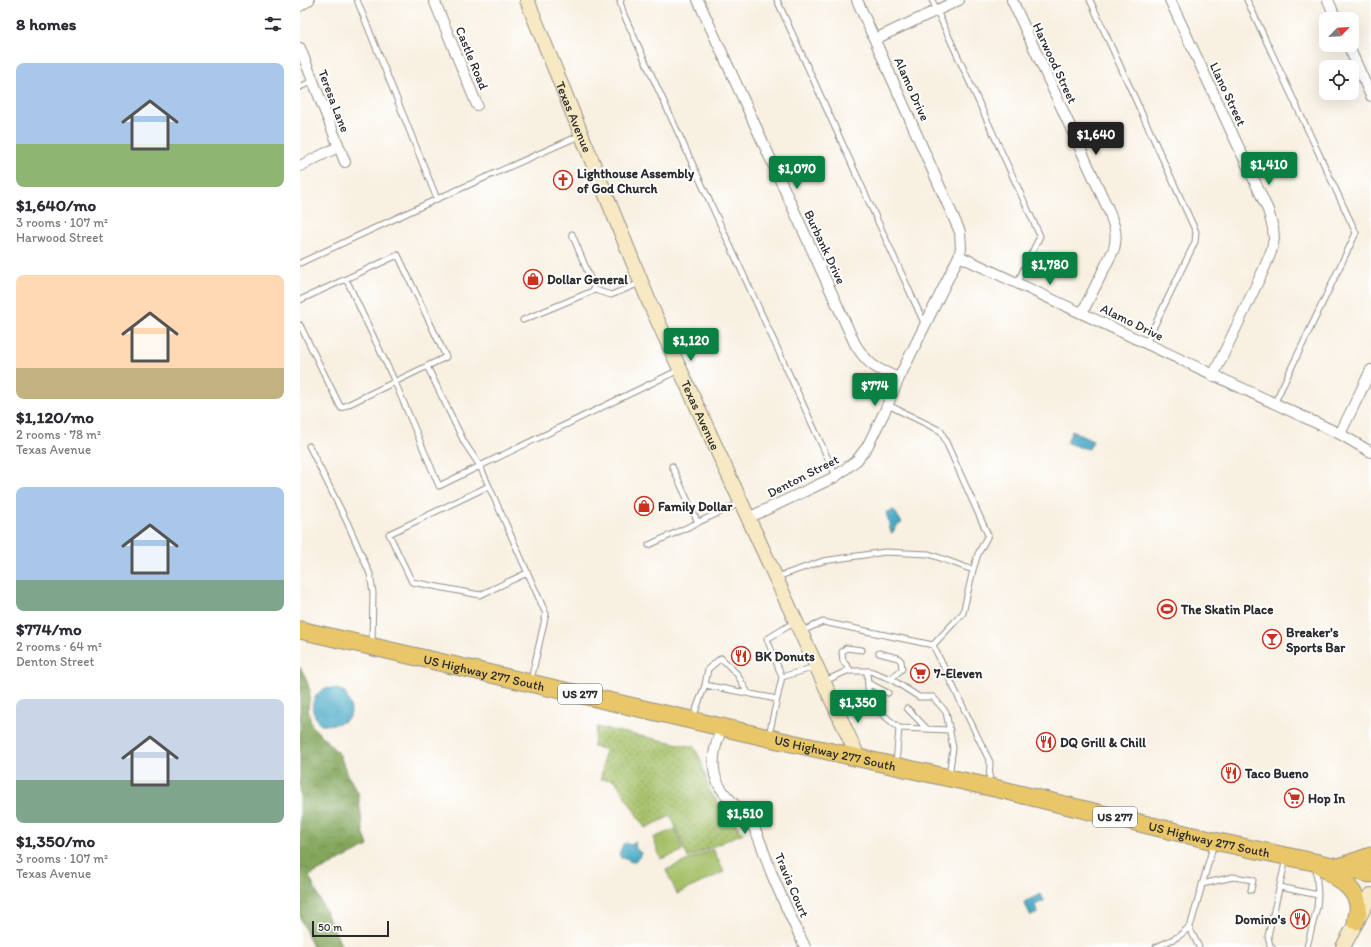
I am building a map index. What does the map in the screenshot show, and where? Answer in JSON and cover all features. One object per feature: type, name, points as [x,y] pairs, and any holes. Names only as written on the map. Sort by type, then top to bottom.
[{"type":"highway","name":"US Highway 277 South","points":[[300,630],[859,759],[989,787],[1214,842],[1371,874]]},
{"type":"highway","points":[[1338,867],[1371,856]]},
{"type":"highway","points":[[1317,863],[1346,885],[1355,896],[1358,905],[1356,921]]},
{"type":"street","points":[[300,6],[309,0]]},
{"type":"street","name":"Castle Road","points":[[434,0],[477,105]]},
{"type":"street","name":"Texas Avenue","points":[[527,0],[650,304],[859,759]]},
{"type":"street","name":"Burbank Drive","points":[[698,0],[855,344],[864,358],[879,370],[899,378]]},
{"type":"street","name":"Alamo Drive","points":[[857,0],[960,232],[961,248],[959,256],[1340,434],[1371,452]]},
{"type":"street","points":[[875,39],[959,0]]},
{"type":"street","name":"Harwood Street","points":[[1012,0],[1115,227],[1117,239],[1114,249],[1082,313]]},
{"type":"street","name":"Llano Street","points":[[1170,0],[1268,210],[1273,228],[1274,239],[1266,265],[1214,376]]},
{"type":"street","points":[[1328,0],[1333,12]]},
{"type":"street","name":"Teresa Lane","points":[[300,48],[345,162]]},
{"type":"street","points":[[1351,52],[1371,96]]},
{"type":"street","points":[[300,166],[338,147]]},
{"type":"street","name":"Denton Street","points":[[748,518],[836,476],[857,460],[867,447],[959,256]]},
{"type":"street","points":[[1340,434],[1371,370]]},
{"type":"street","name":"Travis Court","points":[[722,727],[716,743],[714,758],[715,776],[723,792],[745,814],[754,828],[770,870],[805,947]]},
{"type":"street","points":[[1343,947],[1371,895]]},
{"type":"lane","points":[[357,0],[437,199]]},
{"type":"lane","points":[[621,0],[620,2],[624,15],[836,476]]},
{"type":"lane","points":[[777,0],[925,325]]},
{"type":"lane","points":[[932,0],[1040,236],[1018,283]]},
{"type":"lane","points":[[1090,0],[1196,232],[1195,242],[1146,343]]},
{"type":"lane","points":[[1248,0],[1356,234],[1274,404]]},
{"type":"lane","points":[[300,87],[313,81]]},
{"type":"lane","points":[[300,263],[437,199],[582,135]]},
{"type":"lane","points":[[572,234],[595,290]]},
{"type":"lane","points":[[300,300],[398,255],[446,357],[341,408],[300,325]]},
{"type":"lane","points":[[346,279],[395,382],[439,486],[680,370]]},
{"type":"lane","points":[[523,320],[595,290],[611,295],[641,282]]},
{"type":"lane","points":[[427,366],[464,442],[480,466],[546,614],[530,683]]},
{"type":"lane","points":[[888,405],[941,431],[988,535],[978,554],[963,613],[933,645]]},
{"type":"lane","points":[[309,446],[370,574],[373,593],[372,646]]},
{"type":"lane","points":[[672,466],[698,523]]},
{"type":"lane","points":[[489,486],[389,534],[412,582],[480,595],[527,573]]},
{"type":"lane","points":[[649,545],[741,503]]},
{"type":"lane","points":[[776,578],[823,561],[885,552],[929,554],[973,570]]},
{"type":"lane","points":[[769,738],[782,677],[767,639],[798,626],[823,622],[933,645]]},
{"type":"lane","points":[[933,645],[990,762],[989,787]]},
{"type":"lane","points":[[851,671],[843,661],[842,652],[846,648],[862,650]]},
{"type":"lane","points":[[879,652],[898,658],[901,661],[902,669],[891,679]]},
{"type":"lane","points":[[692,720],[705,685],[708,669],[720,658],[737,674],[748,694]]},
{"type":"lane","points":[[782,677],[817,666]]},
{"type":"lane","points":[[824,681],[847,671],[870,670],[891,679],[919,697],[933,697],[946,712],[950,730],[953,748],[949,778]]},
{"type":"lane","points":[[867,671],[868,703]]},
{"type":"lane","points":[[868,683],[888,693]]},
{"type":"lane","points":[[705,685],[777,699]]},
{"type":"lane","points":[[868,703],[899,728],[950,730]]},
{"type":"lane","points":[[839,714],[868,703]]},
{"type":"lane","points":[[908,708],[927,729]]},
{"type":"lane","points":[[896,767],[899,728]]},
{"type":"lane","points":[[1156,947],[1181,936],[1191,924],[1214,842]]},
{"type":"lane","points":[[1272,947],[1270,946],[1268,936],[1287,857]]},
{"type":"lane","points":[[1307,947],[1317,907],[1317,863]]},
{"type":"lane","points":[[1202,884],[1233,877],[1253,880],[1251,890]]},
{"type":"lane","points":[[1280,887],[1318,895]]},
{"type":"lane","points":[[1189,927],[1199,947]]},
{"type":"green space","points":[[300,667],[306,678],[310,691],[308,711],[312,726],[340,755],[347,774],[358,792],[363,830],[368,846],[309,876],[342,947],[313,947],[300,918]]},
{"type":"green space","points":[[597,727],[694,747],[700,758],[710,792],[743,833],[688,858],[671,816],[645,828],[615,780],[601,779],[605,749],[593,747]]},
{"type":"green space","points":[[675,829],[683,851],[661,859],[653,838]]},
{"type":"green space","points":[[713,849],[724,872],[677,894],[666,870]]},
{"type":"water","points":[[1072,430],[1093,441],[1089,449],[1067,443]]},
{"type":"water","points":[[894,510],[902,523],[896,526],[891,533],[886,512]]},
{"type":"water","points":[[325,688],[337,689],[345,692],[351,711],[348,719],[340,723],[321,725],[317,720],[314,715],[312,705],[316,696]]},
{"type":"water","points":[[635,841],[636,849],[641,853],[638,858],[631,862],[626,858],[621,858],[619,854],[623,844],[626,843],[631,845]]},
{"type":"water","points":[[1041,894],[1044,901],[1035,905],[1038,913],[1031,916],[1024,902]]},
{"type":"place","name":"Lighthouse Assembly of God Church","points":[[563,180]]},
{"type":"place","name":"Dollar General","points":[[533,279]]},
{"type":"place","name":"Family Dollar","points":[[644,506]]},
{"type":"place","name":"The Skatin Place","points":[[1167,609]]},
{"type":"place","name":"Breaker's Sports Bar","points":[[1272,639]]},
{"type":"place","name":"BK Donuts","points":[[741,656]]},
{"type":"place","name":"7-Eleven","points":[[920,673]]},
{"type":"place","name":"DQ Grill & Chill","points":[[1046,742]]},
{"type":"place","name":"Taco Bueno","points":[[1231,773]]},
{"type":"place","name":"Hop In","points":[[1294,798]]},
{"type":"place","name":"Domino's","points":[[1300,919]]}]
